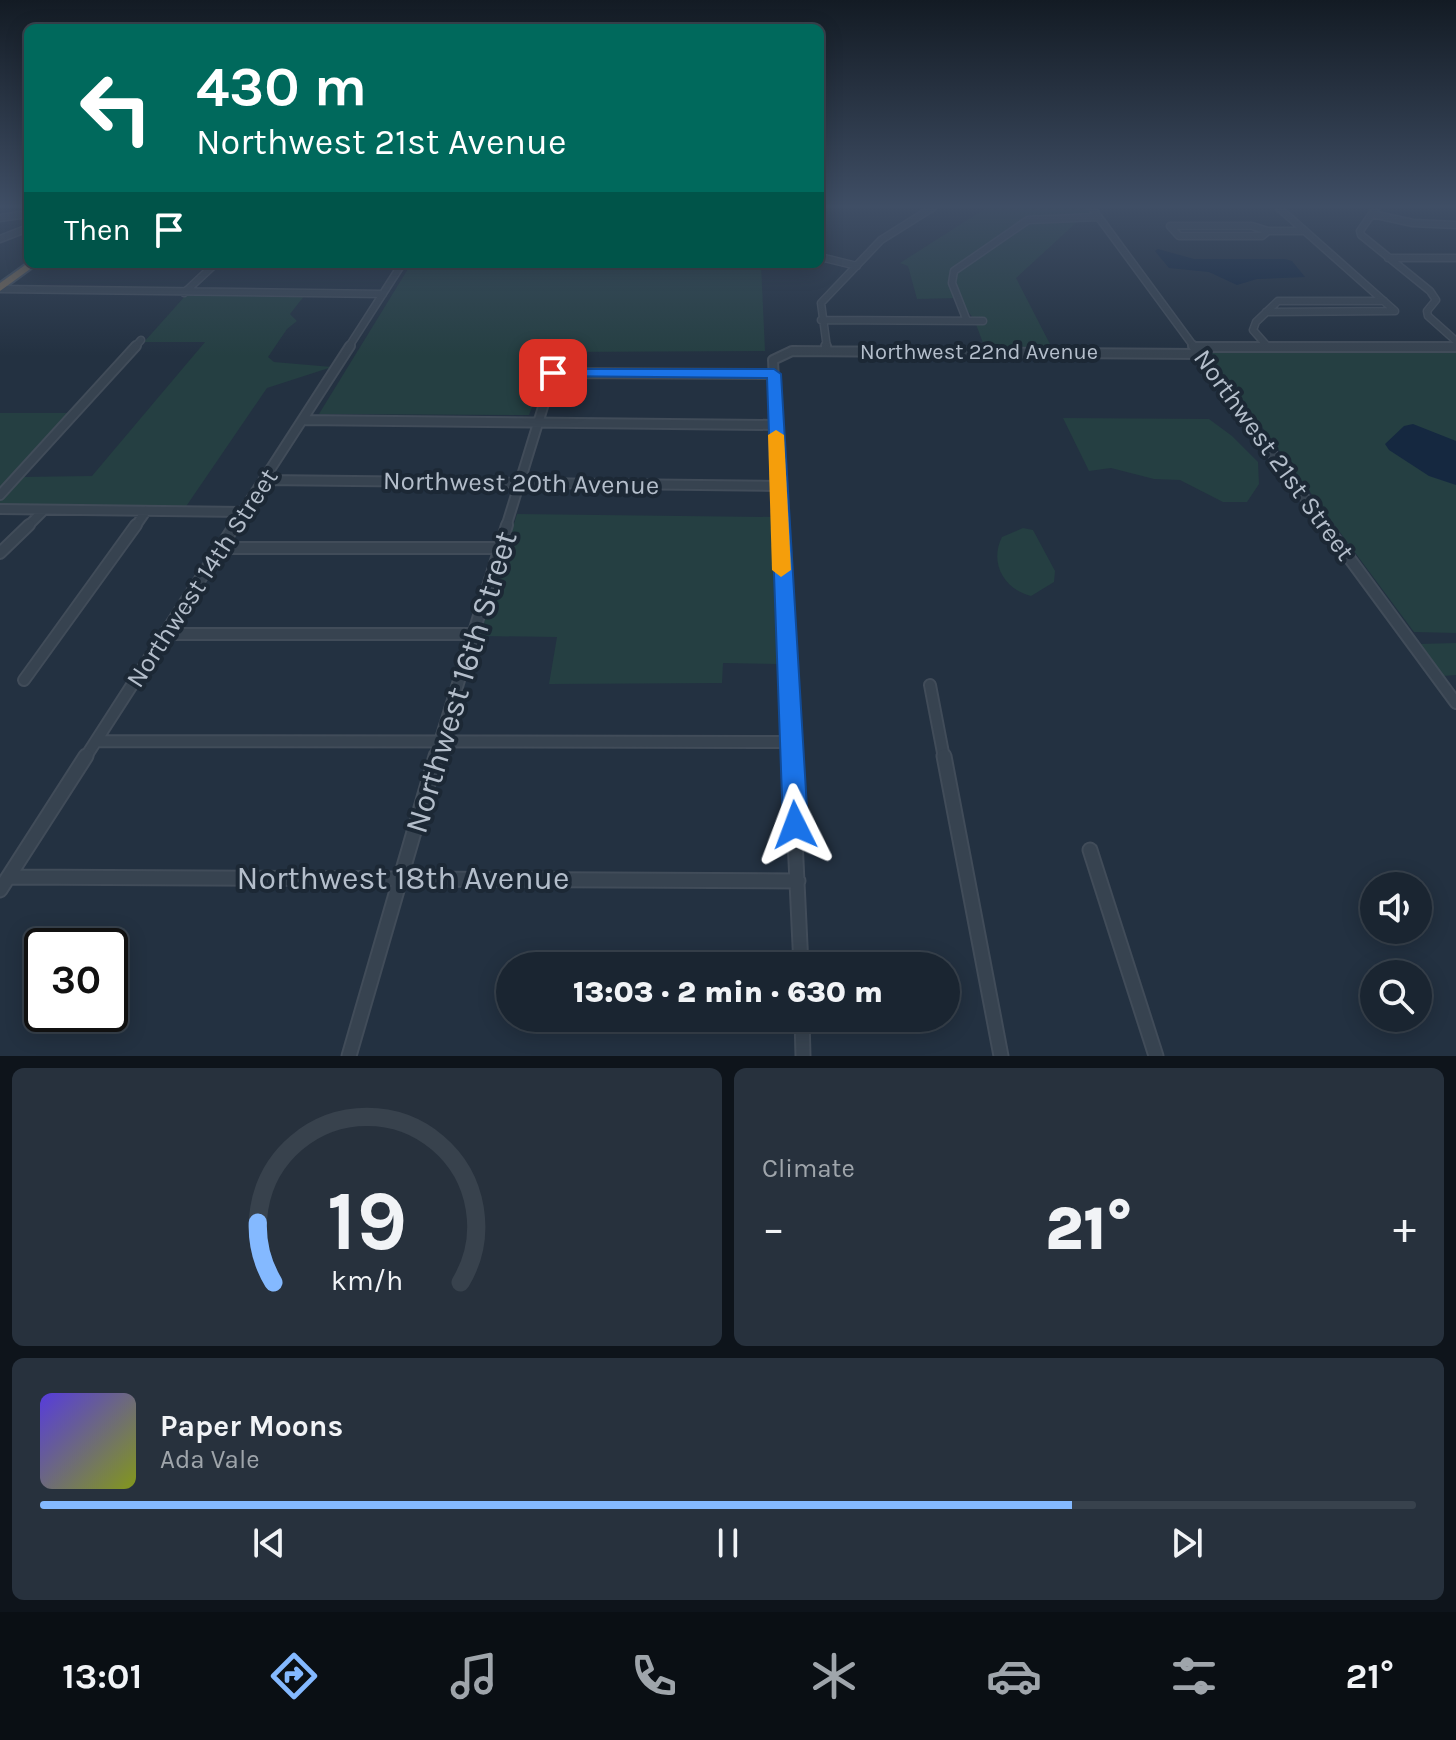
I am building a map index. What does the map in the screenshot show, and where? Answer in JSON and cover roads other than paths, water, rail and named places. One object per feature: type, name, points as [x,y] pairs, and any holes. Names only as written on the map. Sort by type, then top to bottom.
[{"type":"highway","points":[[0,278],[24,260]]},
{"type":"highway","points":[[0,289],[27,268]]},
{"type":"street","points":[[827,351],[821,303],[865,257]]},
{"type":"street","points":[[967,321],[952,283],[954,271],[973,257]]},
{"type":"street","name":"Northwest 21st Street","points":[[1128,257],[1456,703]]},
{"type":"street","points":[[1266,312],[1394,312],[1335,257]]},
{"type":"street","points":[[824,258],[857,266]]},
{"type":"street","points":[[1388,258],[1456,258]]},
{"type":"street","points":[[1388,258],[1430,291],[1436,300],[1427,311],[1428,316],[1456,341]]},
{"type":"street","points":[[184,293],[211,268]]},
{"type":"street","name":"Northwest 14th Street","points":[[0,890],[399,268]]},
{"type":"street","points":[[0,289],[383,294]]},
{"type":"street","points":[[1268,347],[1253,330],[1256,322],[1278,301],[1384,301]]},
{"type":"street","points":[[821,320],[983,321]]},
{"type":"street","points":[[0,495],[141,340]]},
{"type":"street","name":"Northwest 22nd Avenue","points":[[774,374],[773,360],[792,351],[1456,347]]},
{"type":"street","name":"Northwest 16th Street","points":[[349,1056],[440,742],[559,355]]},
{"type":"street","points":[[553,373],[774,374],[801,952]]},
{"type":"street","points":[[303,420],[775,425]]},
{"type":"street","name":"Northwest 20th Avenue","points":[[265,480],[777,486]]},
{"type":"street","points":[[0,509],[244,512]]},
{"type":"street","points":[[0,553],[44,510]]},
{"type":"street","points":[[24,680],[146,511]]},
{"type":"street","points":[[221,548],[502,548]]},
{"type":"street","points":[[165,634],[474,634]]},
{"type":"street","points":[[930,685],[1001,1056]]},
{"type":"street","points":[[96,741],[791,742]]},
{"type":"street","points":[[1090,850],[1156,1056]]},
{"type":"street","name":"Northwest 18th Avenue","points":[[9,877],[798,881]]},
{"type":"street","points":[[802,1032],[803,1056]]},
{"type":"water","points":[[1160,257],[1285,259],[1292,261],[1305,277],[1257,279],[1237,285],[1209,272],[1169,268]]},
{"type":"water","points":[[1413,424],[1456,441],[1456,485],[1429,476],[1389,450],[1385,444],[1404,426]]}]
